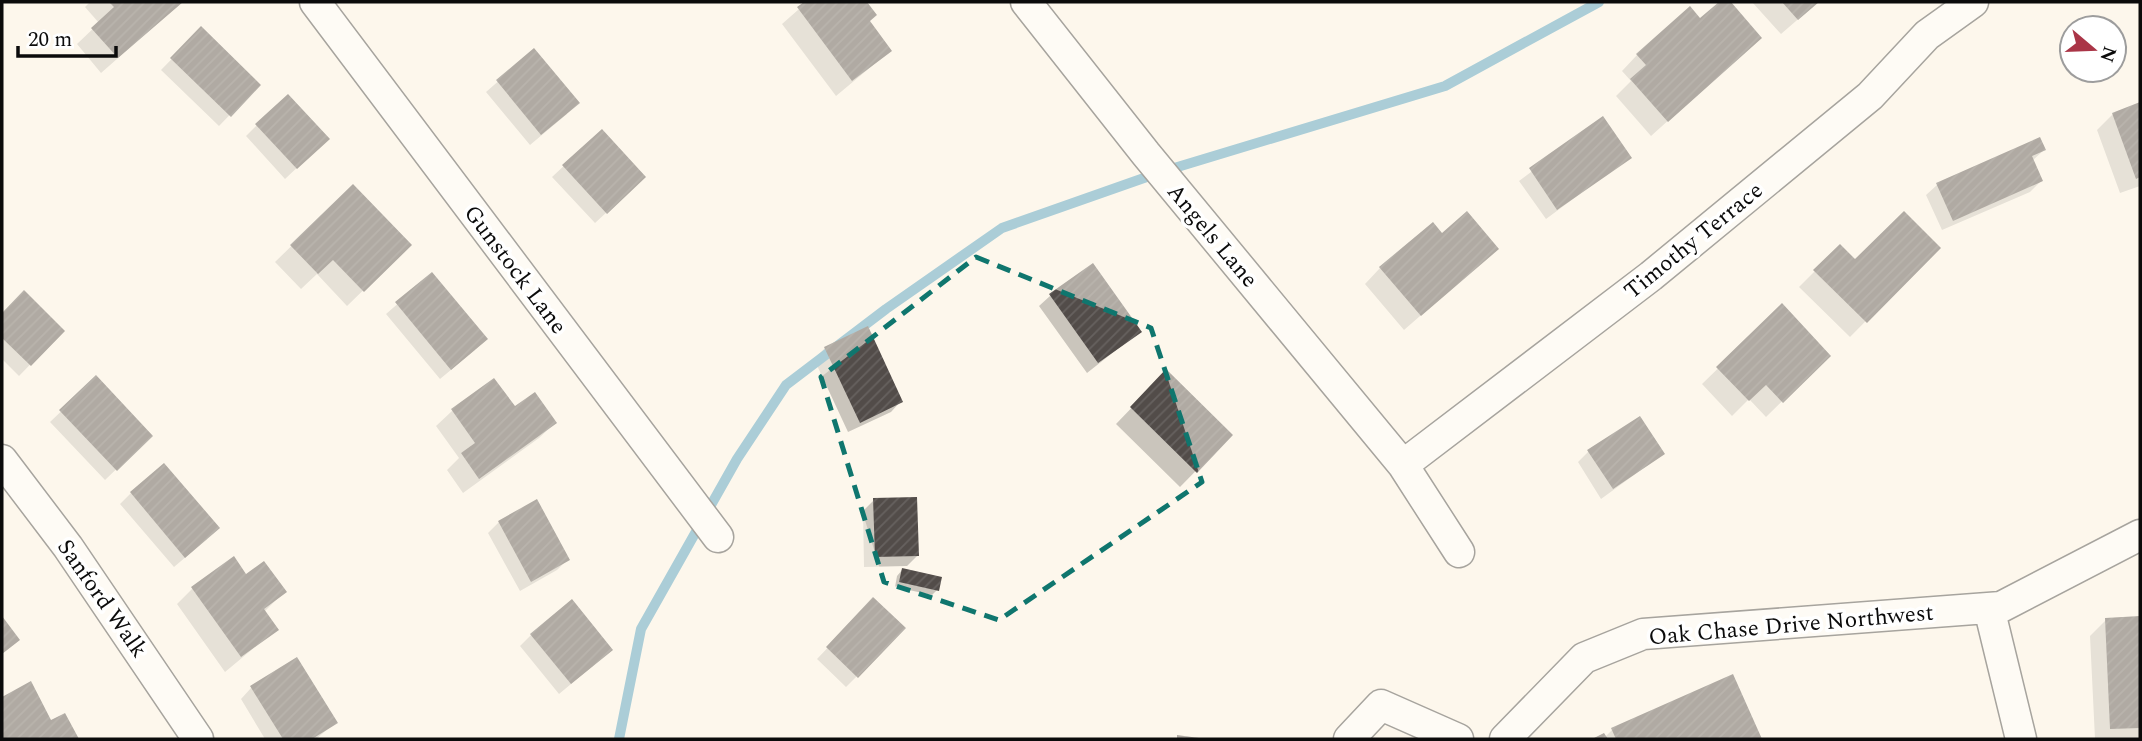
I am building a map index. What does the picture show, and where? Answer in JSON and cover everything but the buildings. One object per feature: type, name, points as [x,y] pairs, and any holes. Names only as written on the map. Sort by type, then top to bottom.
[{"type":"street","name":"Gunstock Lane","points":[[315,2],[718,537]]},
{"type":"street","name":"Angels Lane","points":[[1026,2],[1146,154],[1402,465],[1459,552]]},
{"type":"street","name":"Timothy Terrace","points":[[1402,465],[1651,276],[1870,96],[1927,35],[1973,2]]},
{"type":"street","name":"Sanford Walk","points":[[2,460],[68,547],[198,739]]},
{"type":"street","name":"Oak Chase Drive Northwest","points":[[1505,739],[1584,657],[1643,634],[2001,607],[2140,535]]},
{"type":"street","points":[[1989,608],[2021,739]]},
{"type":"street","points":[[1349,739],[1381,705],[1458,739]]},
{"type":"highlighted area","points":[[976,257],[1151,328],[1202,482],[999,620],[884,582],[821,377]]},
{"type":"waterway","points":[[619,739],[641,629],[737,459],[786,385],[886,309],[1002,228],[1161,172],[1445,86],[1599,2]]}]
